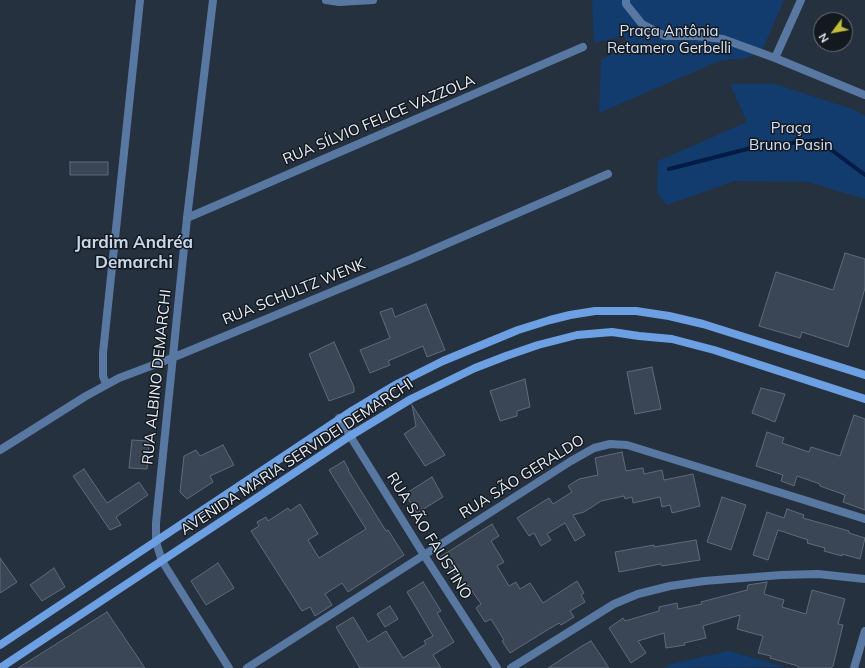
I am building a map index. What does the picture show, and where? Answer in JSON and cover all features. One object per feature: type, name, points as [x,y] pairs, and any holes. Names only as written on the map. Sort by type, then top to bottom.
[{"type":"main road","name":"AVENIDA MARIA SERVIDEI DEMARCHI","points":[[0,645],[156,542],[339,418],[417,374],[518,330],[550,320],[595,311],[636,311],[683,319],[865,375]]},
{"type":"main road","name":"AVENIDA MARIA SERVIDEI DEMARCHI","points":[[0,668],[350,436],[411,399],[475,368],[546,343],[577,335],[612,332],[672,339],[865,399]]},
{"type":"street","points":[[106,384],[103,376],[103,353],[140,0]]},
{"type":"street","name":"RUA ALBINO DEMARCHI","points":[[213,0],[172,358],[156,523],[156,542],[162,561],[229,668]]},
{"type":"street","points":[[326,0],[339,2],[373,0]]},
{"type":"street","points":[[626,0],[626,4],[642,24],[664,36],[696,36],[723,39],[775,58],[865,95]]},
{"type":"street","points":[[775,58],[801,0]]},
{"type":"street","name":"RUA SÍLVIO FELICE VAZZOLA","points":[[187,218],[583,47]]},
{"type":"street","name":"RUA SCHULTZ WENK","points":[[0,450],[106,384],[409,260],[608,174]]},
{"type":"street","name":"RUA SÃO FAUSTINO","points":[[339,418],[424,555],[497,668]]},
{"type":"street","name":"RUA SÃO GERALDO","points":[[247,668],[572,461],[594,448],[610,444],[627,446],[688,463],[865,519]]},
{"type":"street","points":[[511,668],[614,604],[638,594],[657,589],[704,581],[774,575],[818,574],[865,579]]},
{"type":"street","points":[[854,668],[865,631]]},
{"type":"green space","name":"Praça Antônia Retamero Gerbelli","points":[[592,0],[784,0],[761,53],[745,58],[719,61],[599,113],[601,60],[629,45],[624,36],[594,43]]},
{"type":"green space","name":"Praça Bruno Pasin","points":[[730,84],[775,84],[855,110],[865,116],[865,199],[809,182],[734,181],[667,205],[657,193],[658,161],[747,122]]},
{"type":"green space","points":[[729,651],[785,667],[663,668],[671,664]]},
{"type":"building","points":[[70,162],[108,162],[108,175],[70,175]]},
{"type":"building","points":[[845,253],[865,259],[865,288],[848,347],[802,332],[800,338],[759,326],[776,272],[833,290]]},
{"type":"building","points":[[426,304],[445,350],[427,357],[423,346],[388,361],[390,365],[370,373],[360,350],[390,338],[380,312],[392,308],[395,317]]},
{"type":"building","points":[[334,342],[354,387],[354,392],[329,401],[309,354]]},
{"type":"building","points":[[652,367],[661,409],[635,414],[627,372]]},
{"type":"building","points":[[525,379],[530,407],[517,411],[517,416],[500,421],[490,391]]},
{"type":"building","points":[[761,388],[785,394],[775,422],[752,413]]},
{"type":"building","points":[[412,405],[445,455],[425,466],[404,434],[416,426]]},
{"type":"building","points":[[854,415],[865,419],[865,510],[843,502],[845,495],[820,486],[820,484],[797,476],[794,486],[781,481],[783,475],[756,466],[767,432],[784,438],[782,443],[809,452],[811,447],[840,456]]},
{"type":"building","points":[[132,440],[149,441],[147,469],[129,468]]},
{"type":"building","points":[[223,445],[234,465],[210,476],[213,482],[187,499],[180,492],[184,456],[196,450],[200,456]]},
{"type":"building","points":[[622,452],[626,471],[643,468],[644,474],[662,470],[664,480],[693,474],[700,506],[672,513],[670,505],[662,507],[660,497],[633,503],[632,497],[625,499],[624,496],[601,501],[584,512],[573,515],[585,535],[575,541],[565,523],[547,534],[551,540],[541,546],[534,533],[529,536],[517,518],[549,498],[553,504],[572,492],[568,486],[579,479],[598,475],[595,458]]},
{"type":"building","points":[[344,461],[348,470],[386,531],[388,530],[404,555],[348,592],[342,583],[325,594],[332,605],[315,616],[310,607],[302,611],[251,531],[259,526],[257,522],[266,517],[268,521],[288,508],[290,511],[300,504],[318,534],[308,540],[319,558],[366,529],[329,470]]},
{"type":"building","points":[[84,469],[107,503],[139,482],[148,495],[116,517],[121,525],[110,530],[73,476]]},
{"type":"building","points":[[432,477],[443,497],[417,513],[405,494]]},
{"type":"building","points":[[722,497],[746,505],[731,550],[707,542]]},
{"type":"building","points":[[787,509],[804,515],[803,518],[849,531],[849,533],[865,538],[860,559],[824,551],[825,548],[807,543],[808,540],[778,530],[768,560],[753,555],[767,512],[784,518]]},
{"type":"building","points":[[492,524],[499,536],[491,541],[504,562],[497,566],[509,586],[516,582],[520,589],[530,583],[543,603],[577,581],[584,593],[581,595],[585,602],[570,611],[574,617],[561,625],[559,623],[510,653],[491,619],[485,622],[476,608],[481,604],[468,585],[463,588],[450,567],[447,569],[440,557]]},
{"type":"building","points":[[696,540],[700,560],[662,566],[661,564],[619,572],[615,552],[654,545],[654,547]]},
{"type":"building","points":[[0,558],[17,582],[0,593]]},
{"type":"building","points":[[218,563],[234,588],[206,605],[191,581]]},
{"type":"building","points":[[54,568],[65,587],[42,601],[30,585]]},
{"type":"building","points":[[423,582],[441,611],[437,613],[454,642],[433,655],[441,668],[360,668],[336,627],[353,617],[368,642],[386,631],[403,658],[426,644],[424,641],[433,636],[407,592]]},
{"type":"building","points":[[767,582],[764,594],[784,600],[782,607],[806,614],[812,590],[845,599],[838,624],[843,625],[833,666],[831,668],[798,668],[798,666],[758,653],[763,636],[737,629],[740,615],[703,626],[706,638],[684,643],[685,645],[666,648],[664,633],[638,641],[646,653],[631,663],[609,628],[623,618],[625,621],[659,611],[659,607],[677,603],[678,609],[702,604],[701,602],[747,590],[748,585]]},
{"type":"building","points":[[390,606],[398,619],[385,627],[377,614]]},
{"type":"building","points":[[107,612],[145,668],[18,668]]},
{"type":"building","points":[[591,641],[609,668],[548,668],[582,646]]},
{"type":"waterway","points":[[669,169],[755,147],[818,140],[865,175]]},
{"type":"district","name":"Jardim Andréa Demarchi","points":[[134,253]]}]
